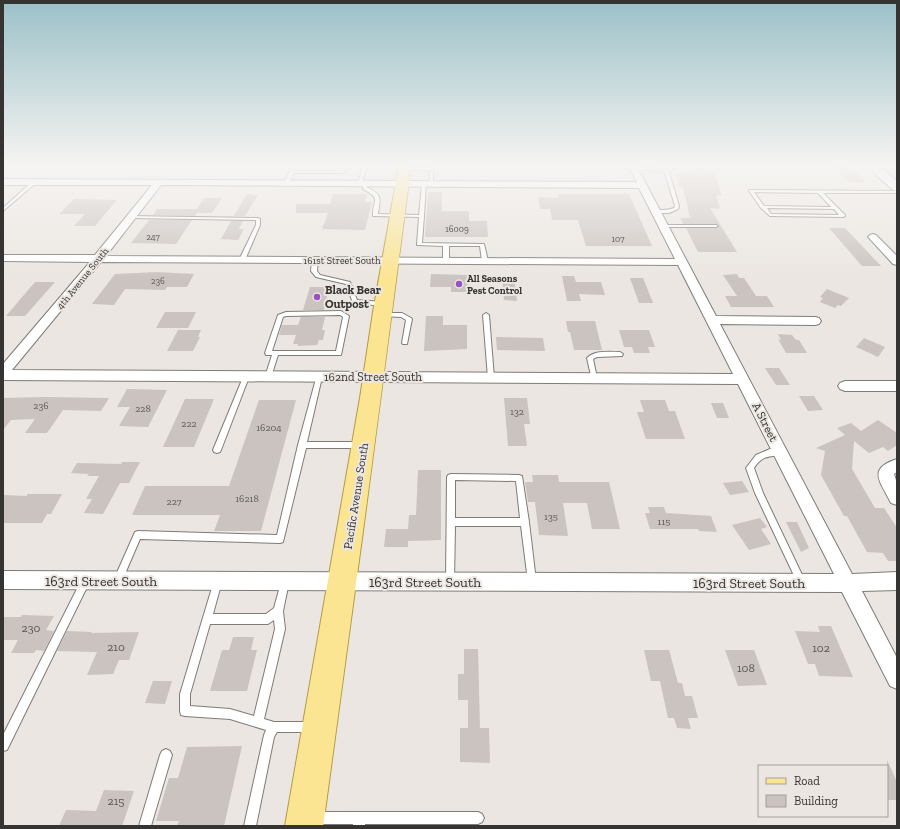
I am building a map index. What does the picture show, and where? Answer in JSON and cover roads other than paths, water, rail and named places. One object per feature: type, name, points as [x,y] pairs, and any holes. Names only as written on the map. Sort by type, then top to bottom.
[{"type":"main road","name":"Pacific Avenue South","points":[[305,822],[364,445],[382,310],[399,204]]},
{"type":"street","name":"4th Avenue South","points":[[3,374],[98,259],[141,204]]},
{"type":"street","name":"A Street","points":[[651,204],[713,320],[897,679]]},
{"type":"street","points":[[873,237],[897,262]]},
{"type":"street","name":"161st Street South","points":[[3,258],[682,262]]},
{"type":"street","points":[[713,320],[815,321]]},
{"type":"street","name":"162nd Street South","points":[[3,374],[374,378],[743,379]]},
{"type":"street","points":[[845,386],[897,386]]},
{"type":"street","points":[[892,468],[886,471],[886,477],[897,498]]},
{"type":"street","name":"163rd Street South","points":[[3,580],[532,583],[848,583],[897,581]]},
{"type":"lane","points":[[377,204],[375,215],[422,216]]},
{"type":"lane","points":[[424,204],[419,244],[482,245],[484,261]]},
{"type":"lane","points":[[656,212],[673,211],[677,206],[676,204]]},
{"type":"lane","points":[[760,204],[770,215],[843,216],[831,204]]},
{"type":"lane","points":[[763,207],[835,208]]},
{"type":"lane","points":[[130,216],[258,219],[258,225],[242,260]]},
{"type":"lane","points":[[663,226],[716,226]]},
{"type":"lane","points":[[446,245],[446,260]]},
{"type":"lane","points":[[315,260],[314,271],[318,276],[333,278],[348,283],[355,302],[402,315],[409,319],[405,343]]},
{"type":"lane","points":[[286,314],[345,314],[346,318],[339,353],[276,353],[268,353],[280,316],[286,314]]},
{"type":"lane","points":[[486,315],[491,378]]},
{"type":"lane","points":[[268,377],[276,353]]},
{"type":"lane","points":[[594,378],[590,360],[592,356],[620,354]]},
{"type":"lane","points":[[217,450],[246,377]]},
{"type":"lane","points":[[118,581],[138,534],[280,539],[319,377]]},
{"type":"lane","points":[[302,445],[364,445]]},
{"type":"lane","points":[[780,452],[768,452],[755,458],[750,468],[759,493],[802,583]]},
{"type":"lane","points":[[450,582],[451,477],[519,478],[532,583]]},
{"type":"lane","points":[[450,522],[524,522]]},
{"type":"lane","points":[[3,746],[86,580]]},
{"type":"lane","points":[[218,581],[185,694],[185,711],[230,714],[274,727],[320,727]]},
{"type":"lane","points":[[258,722],[280,630],[278,611],[285,582]]},
{"type":"lane","points":[[207,619],[268,619],[278,611]]},
{"type":"lane","points":[[250,826],[269,735],[274,727]]},
{"type":"lane","points":[[145,826],[166,755]]},
{"type":"lane","points":[[305,822],[359,822],[478,818]]},
{"type":"place","name":"All Seasons Pest Control","points":[[459,284]]},
{"type":"place","name":"Black Bear Outpost","points":[[317,297]]}]
